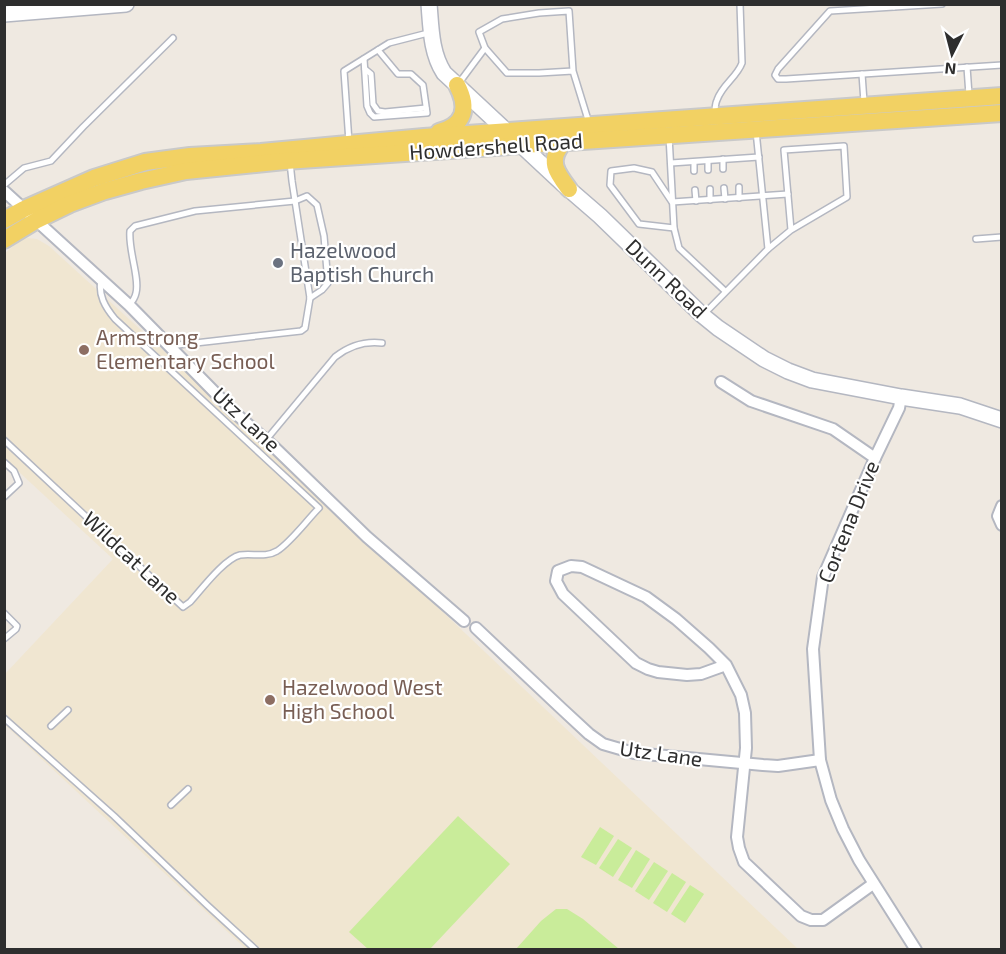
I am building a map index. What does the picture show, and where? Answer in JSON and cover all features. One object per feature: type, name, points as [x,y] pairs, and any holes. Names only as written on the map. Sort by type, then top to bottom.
[{"type":"main road","points":[[424,137],[453,127],[460,120],[463,114],[463,97],[457,85]]},
{"type":"main road","name":"Howdershell Road","points":[[4,240],[31,214],[94,178],[145,162],[190,156],[424,137],[1002,96]]},
{"type":"main road","name":"Howdershell Road","points":[[4,220],[70,204],[141,181],[186,171],[290,160],[1001,113]]},
{"type":"main road","points":[[563,143],[555,162],[559,176],[569,189]]},
{"type":"street","points":[[4,14],[126,4]]},
{"type":"street","name":"Dunn Road","points":[[429,4],[434,51],[444,74],[600,216],[702,315],[738,343],[764,359],[812,380],[960,406],[1002,420]]},
{"type":"street","name":"Utz Lane","points":[[4,191],[129,305],[235,413],[367,537],[464,621]]},
{"type":"street","points":[[721,382],[751,401],[833,429],[875,458]]},
{"type":"street","name":"Cortena Drive","points":[[901,397],[899,408],[823,577],[813,650],[820,760],[831,800],[859,860],[916,950]]},
{"type":"street","points":[[1002,506],[998,516],[1002,525]]},
{"type":"street","points":[[726,665],[701,674],[687,675],[658,672],[636,663],[563,594],[556,581],[558,571],[571,566],[582,567],[646,597],[676,619],[726,665],[741,695],[745,713],[746,748],[737,837],[744,862],[801,916],[811,920],[823,920],[873,884]]},
{"type":"street","name":"Utz Lane","points":[[476,628],[588,734],[603,744],[634,753],[744,764],[778,766],[820,760]]},
{"type":"lane","points":[[568,4],[573,71],[589,125]]},
{"type":"lane","points":[[714,116],[716,100],[742,63],[740,4]]},
{"type":"lane","points":[[942,4],[830,11],[775,75],[778,79],[786,79],[1002,65]]},
{"type":"lane","points":[[569,12],[502,19],[479,32],[485,48],[507,73],[573,71]]},
{"type":"lane","points":[[349,144],[344,71],[389,43],[432,32]]},
{"type":"lane","points":[[4,185],[24,168],[51,161],[172,38]]},
{"type":"lane","points":[[457,85],[485,48]]},
{"type":"lane","points":[[364,59],[370,113],[375,117],[427,113],[423,85],[411,74],[398,74],[378,50]]},
{"type":"lane","points":[[967,67],[969,98]]},
{"type":"lane","points":[[862,74],[864,106]]},
{"type":"lane","points":[[756,130],[768,249]]},
{"type":"lane","points":[[669,136],[674,228],[679,249],[725,291]]},
{"type":"lane","points":[[702,315],[768,249],[791,230],[847,197],[844,146],[784,150],[791,230]]},
{"type":"lane","points":[[670,163],[759,157]]},
{"type":"lane","points":[[723,159],[723,169]]},
{"type":"lane","points":[[737,159],[738,168]]},
{"type":"lane","points":[[168,346],[301,331],[304,328],[310,298],[290,160]]},
{"type":"lane","points":[[708,160],[708,170]]},
{"type":"lane","points":[[694,162],[694,171]]},
{"type":"lane","points":[[672,202],[652,172],[634,168],[611,171],[610,185],[639,224],[674,228]]},
{"type":"lane","points":[[739,187],[739,198]]},
{"type":"lane","points":[[724,188],[725,199]]},
{"type":"lane","points":[[710,189],[710,200]]},
{"type":"lane","points":[[695,190],[696,201]]},
{"type":"lane","points":[[672,202],[788,194]]},
{"type":"lane","points":[[129,305],[136,296],[137,287],[129,239],[130,231],[135,226],[195,211],[295,201],[307,196],[316,206],[324,236],[328,283],[310,298]]},
{"type":"lane","points":[[976,239],[1002,237]]},
{"type":"lane","name":"Wildcat Lane","points":[[4,440],[183,607],[227,562],[239,555],[265,555],[275,552],[319,508],[115,319],[102,299],[101,279]]},
{"type":"lane","points":[[266,440],[335,357],[344,350],[370,341],[382,343]]},
{"type":"lane","points":[[4,462],[14,471],[19,483],[4,497]]},
{"type":"lane","points":[[4,613],[17,626],[4,639]]},
{"type":"lane","points":[[51,726],[68,710]]},
{"type":"lane","points":[[4,718],[114,816],[256,950]]},
{"type":"lane","points":[[171,805],[188,789]]},
{"type":"shaded area","name":"Hazelwood West High School","points":[[37,239],[49,246],[269,447],[798,949],[246,949],[5,725],[4,675],[113,559],[5,459],[5,253],[21,240]]},
{"type":"green space","points":[[458,816],[510,864],[430,949],[368,949],[349,932]]},
{"type":"green space","points":[[600,827],[614,836],[596,865],[581,857]]},
{"type":"green space","points":[[618,839],[632,848],[613,877],[599,868]]},
{"type":"green space","points":[[636,850],[650,859],[632,888],[618,880]]},
{"type":"green space","points":[[654,862],[668,871],[649,900],[635,891]]},
{"type":"green space","points":[[672,873],[686,882],[667,912],[653,903]]},
{"type":"green space","points":[[690,885],[704,894],[685,923],[671,914]]},
{"type":"green space","points":[[556,909],[567,909],[583,919],[619,949],[516,949],[541,921]]},
{"type":"place","name":"Hazelwood Baptish Church","points":[[278,263]]},
{"type":"place","name":"Armstrong Elementary School","points":[[84,350]]},
{"type":"place","name":"Hazelwood West High School","points":[[270,700]]}]
